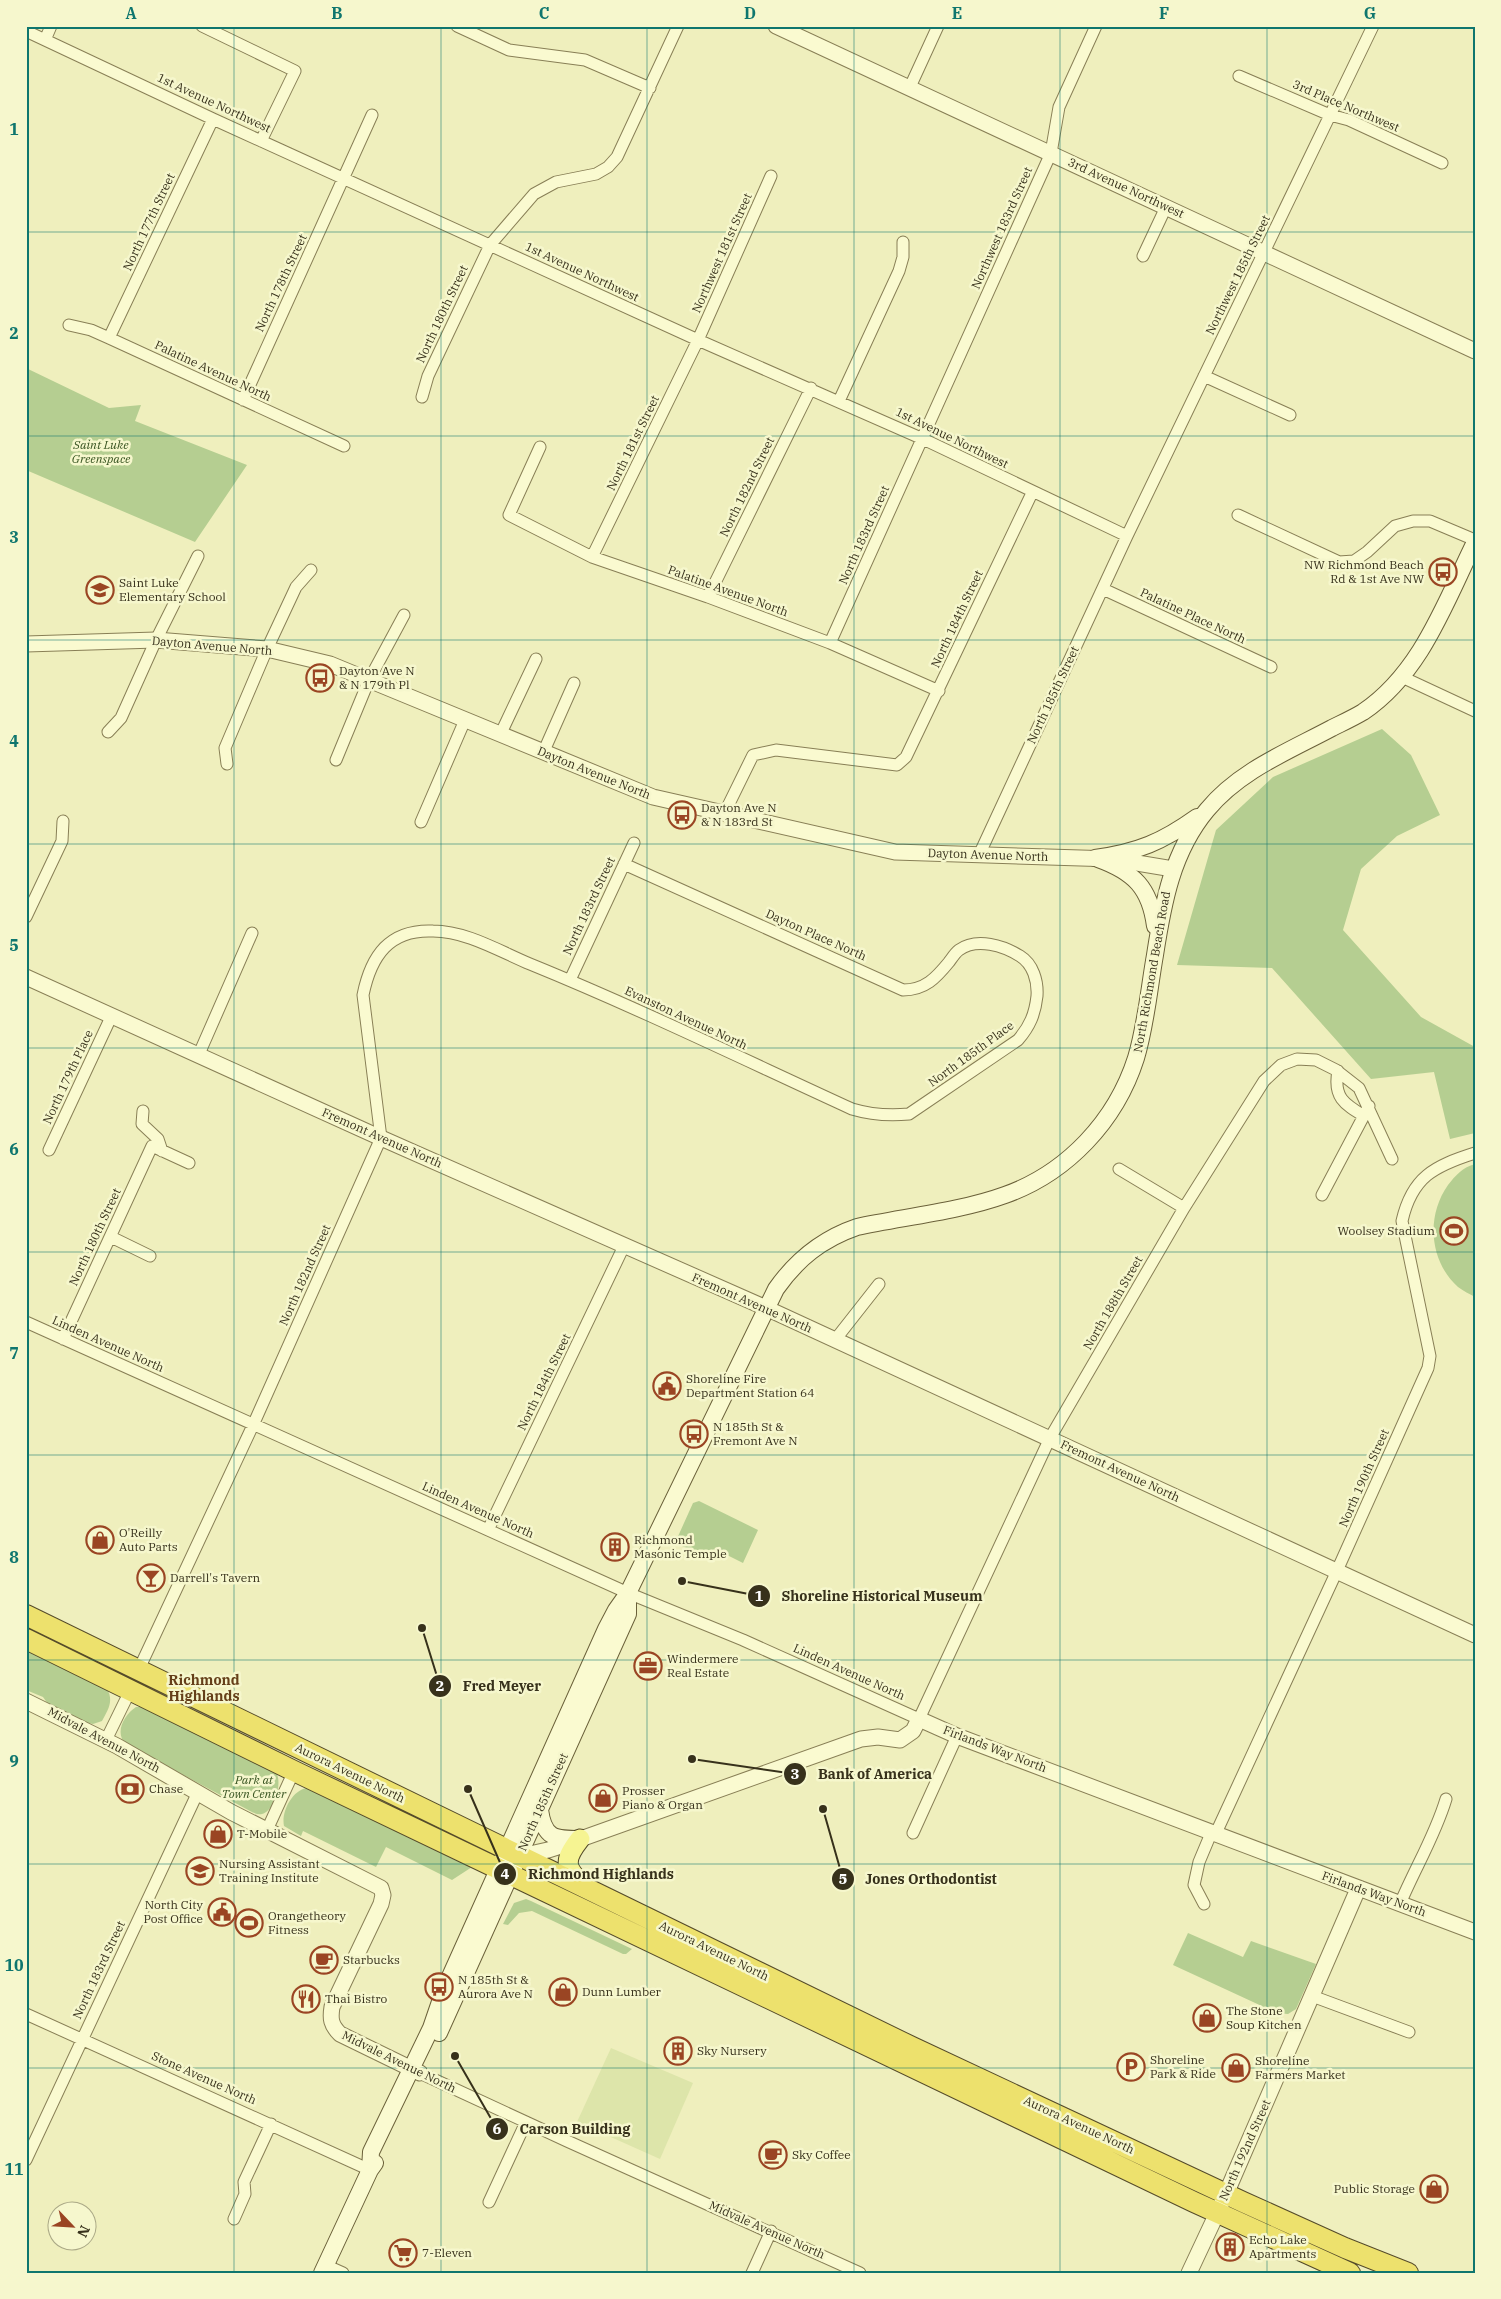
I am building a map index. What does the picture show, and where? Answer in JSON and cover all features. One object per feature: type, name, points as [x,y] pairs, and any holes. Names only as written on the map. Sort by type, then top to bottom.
[{"type":"highway","name":"Aurora Avenue North","points":[[26,1615],[912,2047],[1226,2194],[1346,2248],[1408,2273]]},
{"type":"highway","name":"Aurora Avenue North","points":[[26,1639],[132,1689],[294,1771],[918,2070],[1217,2213],[1350,2273]]},
{"type":"main road","name":"North Richmond Beach Road","points":[[766,1308],[776,1289],[798,1262],[811,1250],[833,1236],[858,1227],[984,1202],[1005,1195],[1047,1175],[1081,1147],[1107,1118],[1132,1071],[1141,1040],[1157,941],[1173,869],[1182,847],[1205,812],[1232,784],[1246,773],[1363,712],[1402,677],[1421,652],[1475,541]]},
{"type":"main road","points":[[1095,858],[1126,854],[1151,846],[1170,836],[1205,812]]},
{"type":"main road","points":[[1095,858],[1116,866],[1141,885],[1152,906],[1157,941]]},
{"type":"main road","name":"North 185th Street","points":[[324,2269],[370,2170],[380,2156],[415,2071],[513,1852],[606,1629],[628,1593],[766,1308]]},
{"type":"main road","name":"North 185th Street","points":[[513,1852],[540,1810],[628,1614],[628,1593]]},
{"type":"main road","points":[[104,1676],[122,1674],[139,1669]]},
{"type":"main road","points":[[132,1689],[148,1684],[176,1687]]},
{"type":"main road","points":[[253,1750],[270,1744],[277,1737]]},
{"type":"main road","points":[[540,1810],[543,1825],[549,1834],[561,1839],[580,1839]]},
{"type":"main road","points":[[580,1839],[571,1850],[567,1861],[573,1875],[587,1888]]},
{"type":"main road","points":[[710,1970],[731,1959]]},
{"type":"main road","points":[[886,2054],[912,2047]]},
{"type":"main road","points":[[918,2070],[940,2060]]},
{"type":"street","points":[[45,40],[51,26]]},
{"type":"street","points":[[202,26],[295,71],[261,141]]},
{"type":"street","points":[[456,26],[509,50],[585,60],[650,88]]},
{"type":"street","name":"North 180th Street","points":[[422,396],[428,376],[490,245],[534,194],[556,182],[585,177],[608,167],[617,157],[678,26]]},
{"type":"street","name":"3rd Avenue Northwest","points":[[776,26],[1265,252],[1475,352]]},
{"type":"street","points":[[910,88],[938,26]]},
{"type":"street","name":"Northwest 183rd Street","points":[[923,439],[1051,153],[1059,107],[1096,26]]},
{"type":"street","name":"Northwest 185th Street","points":[[1127,536],[1373,26]]},
{"type":"street","name":"1st Avenue Northwest","points":[[26,31],[213,119],[698,340],[811,388],[923,439],[1127,536]]},
{"type":"street","name":"3rd Place Northwest","points":[[1239,76],[1330,115],[1349,120],[1442,163]]},
{"type":"street","name":"North 178th Street","points":[[243,400],[372,114]]},
{"type":"street","name":"North 177th Street","points":[[109,338],[213,119]]},
{"type":"street","name":"Northwest 181st Street","points":[[698,340],[770,176]]},
{"type":"street","points":[[1143,256],[1166,207]]},
{"type":"street","points":[[839,401],[900,272],[903,242]]},
{"type":"street","name":"Palatine Avenue North","points":[[69,325],[91,330],[344,446]]},
{"type":"street","name":"North 181st Street","points":[[592,557],[698,340]]},
{"type":"street","points":[[1204,376],[1290,415]]},
{"type":"street","name":"North 182nd Street","points":[[708,598],[811,388]]},
{"type":"street","name":"North 183rd Street","points":[[830,643],[923,439]]},
{"type":"street","name":"Palatine Avenue North","points":[[540,447],[509,515],[592,557],[830,643],[939,691]]},
{"type":"street","name":"North 184th Street","points":[[725,812],[753,755],[776,750],[896,765],[906,757],[1032,492]]},
{"type":"street","points":[[1238,515],[1339,562],[1354,561],[1367,552],[1395,526],[1414,521],[1430,520],[1475,541]]},
{"type":"street","name":"North 185th Street","points":[[979,855],[1127,536]]},
{"type":"street","points":[[108,732],[121,718],[156,640],[198,556]]},
{"type":"street","points":[[227,764],[225,748],[267,649],[296,588],[311,570]]},
{"type":"street","name":"Palatine Place North","points":[[1103,588],[1271,668]]},
{"type":"street","points":[[336,760],[368,680],[404,615]]},
{"type":"street","name":"Dayton Avenue North","points":[[26,644],[156,640],[267,649],[330,664],[653,797],[895,852],[1095,858],[1127,860],[1173,869]]},
{"type":"street","points":[[501,734],[536,659]]},
{"type":"street","points":[[1402,677],[1475,711]]},
{"type":"street","points":[[544,753],[574,682]]},
{"type":"street","points":[[420,822],[465,720]]},
{"type":"street","points":[[26,917],[62,841],[63,821]]},
{"type":"street","name":"North 183rd Street","points":[[570,980],[634,843]]},
{"type":"street","name":"Dayton Place North","points":[[624,864],[903,990],[916,990],[925,986],[940,973],[959,950],[974,944],[988,944]]},
{"type":"street","name":"Evanston Avenue North","points":[[381,1138],[364,1018],[363,995],[367,976],[374,959],[388,944],[404,935],[432,930],[453,932],[570,980],[852,1109],[870,1115],[909,1114]]},
{"type":"street","points":[[199,1054],[252,933]]},
{"type":"street","name":"North 185th Place","points":[[909,1114],[1018,1040],[1028,1028],[1036,1003],[1038,988],[1033,971],[1025,960],[1012,951],[988,944]]},
{"type":"street","name":"Fremont Avenue North","points":[[26,977],[381,1138],[766,1308],[1050,1438],[1336,1573],[1475,1635]]},
{"type":"street","name":"North 179th Place","points":[[49,1150],[112,1015]]},
{"type":"street","name":"North 188th Street","points":[[919,1719],[1050,1438],[1184,1208],[1264,1081],[1281,1065],[1297,1059],[1316,1060],[1338,1071],[1359,1088],[1366,1111],[1392,1159]]},
{"type":"street","points":[[1322,1195],[1366,1111],[1346,1105],[1338,1093],[1336,1082],[1338,1071]]},
{"type":"street","points":[[143,1111],[142,1124],[158,1139],[157,1148],[189,1163]]},
{"type":"street","name":"North 182nd Street","points":[[139,1669],[254,1423],[381,1138]]},
{"type":"street","name":"North 180th Street","points":[[63,1339],[111,1237],[157,1148]]},
{"type":"street","name":"North 190th Street","points":[[1204,1904],[1194,1885],[1199,1862],[1336,1573],[1429,1362],[1430,1356],[1402,1221],[1406,1202],[1432,1169],[1475,1153]]},
{"type":"street","points":[[1119,1169],[1184,1208]]},
{"type":"street","points":[[111,1237],[150,1256]]},
{"type":"street","name":"North 184th Street","points":[[488,1530],[624,1246]]},
{"type":"street","points":[[835,1340],[879,1284]]},
{"type":"street","name":"Linden Avenue North","points":[[26,1322],[628,1593],[743,1640],[919,1719]]},
{"type":"street","points":[[106,1740],[132,1689]]},
{"type":"street","name":"Midvale Avenue North","points":[[26,1701],[106,1740],[267,1830],[380,1888],[383,1895],[381,1904],[332,2007],[330,2019],[334,2028],[340,2034],[415,2071],[860,2273]]},
{"type":"street","points":[[513,1852],[542,1853],[861,1739],[878,1737],[892,1740],[906,1738],[913,1731],[919,1719]]},
{"type":"street","name":"Firlands Way North","points":[[919,1719],[957,1736],[1475,1932]]},
{"type":"street","points":[[913,1833],[957,1736]]},
{"type":"street","points":[[267,1830],[294,1771]]},
{"type":"street","name":"North 183rd Street","points":[[26,2160],[198,1792]]},
{"type":"street","points":[[1400,1904],[1420,1858],[1438,1826],[1446,1799]]},
{"type":"street","name":"North 192nd Street","points":[[1189,2273],[1226,2194],[1358,1888]]},
{"type":"street","points":[[1312,1996],[1409,2032]]},
{"type":"street","name":"Stone Avenue North","points":[[26,2014],[370,2170]]},
{"type":"street","points":[[489,2202],[526,2122]]},
{"type":"street","points":[[234,2219],[245,2194],[244,2182],[272,2124]]},
{"type":"street","points":[[752,2273],[771,2231]]},
{"type":"street","points":[[324,2269],[343,2273]]},
{"type":"green space","name":"Saint Luke Greenspace","points":[[26,368],[109,408],[141,405],[135,421],[247,465],[195,542],[26,470]]},
{"type":"green space","points":[[1382,729],[1411,755],[1440,815],[1397,836],[1361,869],[1343,930],[1421,1017],[1475,1047],[1475,1133],[1450,1139],[1434,1072],[1371,1079],[1272,968],[1177,965],[1216,830],[1273,777]]},
{"type":"green space","name":"Woolsey Stadium","points":[[1475,1164],[1475,1297],[1458,1287],[1448,1276],[1441,1264],[1436,1251],[1434,1224],[1436,1210],[1448,1185],[1456,1175]]},
{"type":"green space","points":[[699,1501],[758,1530],[743,1563],[717,1550],[707,1551],[704,1556],[675,1543],[693,1503]]},
{"type":"green space","points":[[26,1649],[107,1689],[110,1701],[102,1721],[93,1724],[83,1722],[48,1704],[43,1697],[26,1690]]},
{"type":"green space","name":"Park at Town Center","points":[[136,1707],[142,1707],[276,1772],[278,1789],[270,1808],[262,1814],[253,1812],[126,1744],[122,1740],[121,1735],[122,1724],[124,1719]]},
{"type":"green space","name":"Park at Town Center","points":[[306,1788],[313,1789],[472,1867],[452,1880],[386,1847],[376,1867],[303,1831],[301,1836],[284,1826],[284,1815],[296,1793]]},
{"type":"green space","points":[[526,1899],[632,1949],[623,1954],[532,1911],[519,1913],[508,1925],[503,1924],[514,1903]]},
{"type":"green space","points":[[1188,1933],[1243,1957],[1251,1941],[1316,1964],[1296,2009],[1288,2014],[1277,2013],[1173,1965]]},
{"type":"green space","name":"Sky Nursery","points":[[611,2048],[693,2083],[660,2159],[577,2122]]},
{"type":"place","name":"NW Richmond Beach Rd & 1st Ave NW","points":[[1443,572]]},
{"type":"place","name":"Saint Luke Elementary School","points":[[100,590]]},
{"type":"place","name":"Dayton Ave N & N 179th Pl","points":[[320,678]]},
{"type":"place","name":"Dayton Ave N & N 183rd St","points":[[682,815]]},
{"type":"place","name":"Woolsey Stadium","points":[[1454,1231]]},
{"type":"place","name":"Shoreline Fire Department Station 64","points":[[667,1386]]},
{"type":"place","name":"N 185th St & Fremont Ave N","points":[[694,1434]]},
{"type":"place","name":"O'Reilly Auto Parts","points":[[100,1540]]},
{"type":"place","name":"Richmond Masonic Temple","points":[[615,1547]]},
{"type":"place","name":"Darrell's Tavern","points":[[151,1578]]},
{"type":"place","name":"Shoreline Historical Museum","points":[[682,1581]]},
{"type":"place","name":"Fred Meyer","points":[[422,1628]]},
{"type":"place","name":"Windermere Real Estate","points":[[648,1666]]},
{"type":"place","name":"Bank of America","points":[[692,1759]]},
{"type":"place","name":"Chase","points":[[130,1789]]},
{"type":"place","name":"Richmond Highlands","points":[[468,1789]]},
{"type":"place","name":"Prosser Piano & Organ","points":[[603,1798]]},
{"type":"place","name":"Jones Orthodontist","points":[[823,1809]]},
{"type":"place","name":"T-Mobile","points":[[218,1834]]},
{"type":"place","name":"Nursing Assistant Training Institute","points":[[200,1871]]},
{"type":"place","name":"North City Post Office","points":[[222,1912]]},
{"type":"place","name":"Orangetheory Fitness","points":[[249,1923]]},
{"type":"place","name":"Starbucks","points":[[324,1960]]},
{"type":"place","name":"N 185th St & Aurora Ave N","points":[[439,1987]]},
{"type":"place","name":"Dunn Lumber","points":[[563,1992]]},
{"type":"place","name":"Thai Bistro","points":[[306,1999]]},
{"type":"place","name":"The Stone Soup Kitchen","points":[[1207,2018]]},
{"type":"place","name":"Sky Nursery","points":[[678,2051]]},
{"type":"place","name":"Carson Building","points":[[455,2056]]},
{"type":"place","name":"Shoreline Park & Ride","points":[[1131,2067]]},
{"type":"place","name":"Shoreline Farmers Market","points":[[1236,2068]]},
{"type":"place","name":"Sky Coffee","points":[[773,2155]]},
{"type":"place","name":"Public Storage","points":[[1434,2189]]},
{"type":"place","name":"Echo Lake Apartments","points":[[1230,2247]]},
{"type":"place","name":"7-Eleven","points":[[403,2253]]},
{"type":"district","name":"Richmond Highlands","points":[[204,1688]]}]
